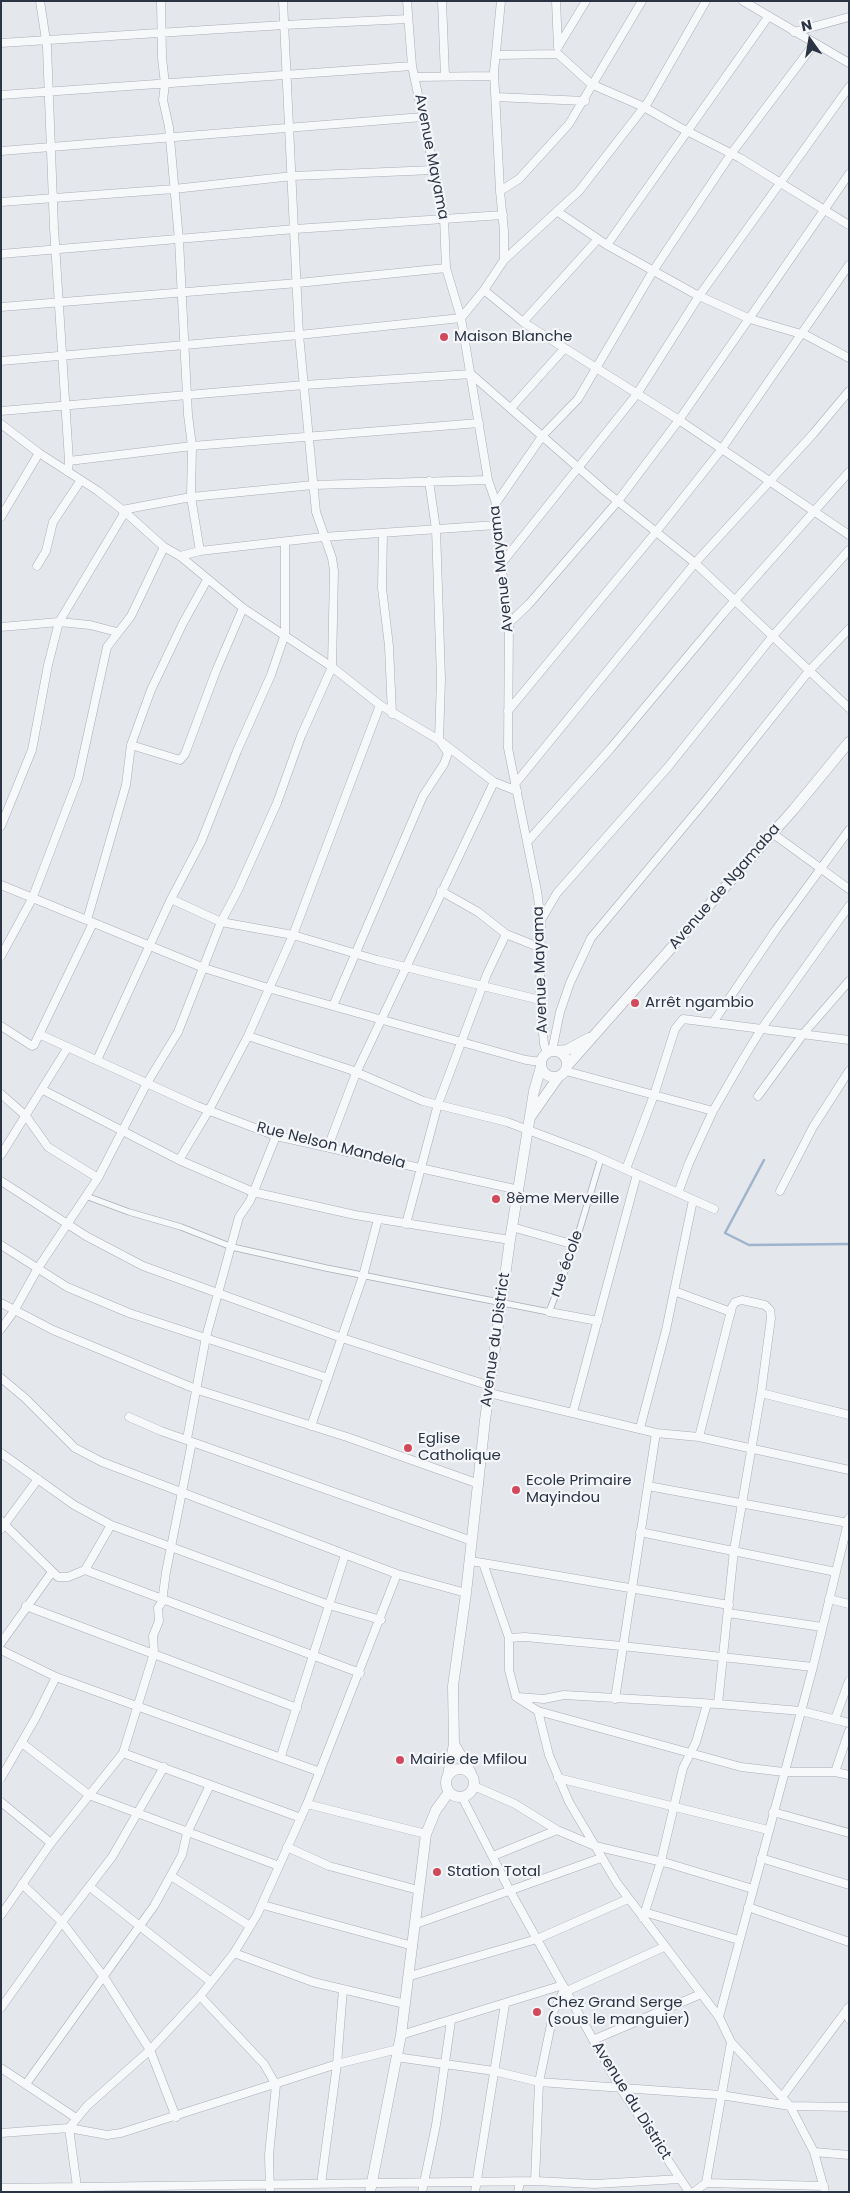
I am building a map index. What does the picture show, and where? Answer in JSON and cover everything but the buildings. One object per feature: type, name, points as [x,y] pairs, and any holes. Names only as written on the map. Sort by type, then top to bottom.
[{"type":"street","points":[[40,1],[46,40],[50,148],[70,461],[68,472]]},
{"type":"street","points":[[161,1],[161,33],[165,84],[162,100],[168,117],[179,240],[187,395],[192,446],[191,497],[200,550]]},
{"type":"street","points":[[1,1329],[14,1311],[38,1268],[98,1178],[148,1083],[178,1032],[221,922],[238,890],[277,804],[301,736],[332,667],[334,572],[332,558],[323,537],[316,512],[299,335],[283,1]]},
{"type":"street","name":"Avenue Mayama","points":[[407,1],[412,66],[444,217],[446,268],[461,318],[488,480],[496,502],[496,525],[509,623],[508,748],[528,840],[540,920],[540,1000],[544,1044],[551,1051]]},
{"type":"street","points":[[442,1],[445,76]]},
{"type":"street","points":[[501,1],[494,76],[504,260]]},
{"type":"street","points":[[556,1],[558,51],[591,84],[644,107],[731,154],[824,208],[849,225]]},
{"type":"street","points":[[558,51],[586,1]]},
{"type":"street","points":[[500,190],[519,179],[569,124],[585,101],[591,84],[642,1]]},
{"type":"street","points":[[1,361],[184,343],[299,335],[461,318],[484,290],[504,260],[579,191],[644,107],[706,1]]},
{"type":"street","points":[[743,1],[849,63]]},
{"type":"street","points":[[752,7],[758,1]]},
{"type":"street","points":[[607,245],[689,132],[768,17]]},
{"type":"street","points":[[794,32],[849,17]]},
{"type":"street","points":[[1,43],[408,19]]},
{"type":"street","points":[[496,502],[543,435],[578,399],[653,271],[731,154],[814,44]]},
{"type":"street","points":[[496,54],[558,51]]},
{"type":"street","points":[[1,95],[412,66]]},
{"type":"street","points":[[415,77],[494,76]]},
{"type":"street","points":[[501,564],[637,394],[699,296],[849,87]]},
{"type":"street","points":[[496,97],[585,101]]},
{"type":"street","points":[[1,151],[424,117]]},
{"type":"street","points":[[1,202],[174,189],[292,176],[433,170]]},
{"type":"street","points":[[509,623],[529,604],[618,501],[679,420],[849,174]]},
{"type":"street","points":[[558,212],[607,245],[699,296],[750,319],[802,333],[848,356]]},
{"type":"street","points":[[1,254],[57,251],[444,217],[503,215]]},
{"type":"street","points":[[523,322],[598,239]]},
{"type":"street","points":[[508,711],[721,450],[849,265]]},
{"type":"street","points":[[1,307],[298,283],[446,268]]},
{"type":"street","points":[[484,290],[523,322],[679,420],[849,535]]},
{"type":"street","points":[[511,408],[564,349]]},
{"type":"street","points":[[1,411],[304,385],[471,374],[618,501],[695,563],[849,708]]},
{"type":"street","points":[[2,426],[124,511],[164,548],[180,556],[207,580],[244,608],[332,667],[392,714],[439,740],[494,782],[516,787],[695,563],[813,434],[849,391]]},
{"type":"street","points":[[70,461],[192,446],[308,435],[479,423]]},
{"type":"street","points":[[1,517],[39,453]]},
{"type":"street","points":[[528,840],[612,748],[734,601],[849,472]]},
{"type":"street","points":[[37,566],[46,551],[53,522],[81,480]]},
{"type":"street","points":[[1,826],[32,750],[48,665],[59,622],[124,511],[191,497],[313,485],[488,480]]},
{"type":"street","points":[[333,1006],[423,796],[444,764],[448,754],[439,740],[441,679],[436,529],[429,481]]},
{"type":"street","points":[[180,556],[200,550],[285,543],[323,537],[496,525]]},
{"type":"street","points":[[383,533],[382,588],[389,646],[392,714]]},
{"type":"street","points":[[97,1060],[152,945],[171,899],[202,842],[237,751],[271,675],[285,634],[285,543]]},
{"type":"street","points":[[1,956],[32,899],[78,779],[107,647],[131,616],[164,548]]},
{"type":"street","points":[[540,920],[557,893],[668,767],[772,637],[849,550]]},
{"type":"street","points":[[1,1026],[32,1046],[40,1035],[90,921],[126,785],[131,745],[155,682],[183,623],[207,580]]},
{"type":"street","points":[[131,745],[180,760],[185,754],[216,671],[244,608]]},
{"type":"street","points":[[1,627],[59,622],[90,625],[117,632]]},
{"type":"street","points":[[541,1064],[551,1051],[560,1012],[570,982],[591,938],[706,800],[809,671],[849,629]]},
{"type":"street","points":[[179,1160],[209,1110],[248,1036],[293,935],[380,705]]},
{"type":"street","name":"Avenue de Ngamaba","points":[[564,1071],[849,742]]},
{"type":"street","points":[[328,1147],[356,1073],[494,782]]},
{"type":"street","points":[[714,1021],[775,931],[849,830]]},
{"type":"street","points":[[772,833],[849,889]]},
{"type":"street","points":[[1,885],[32,899],[152,945],[204,968],[268,988],[541,1064],[549,1076],[564,1071],[713,1111]]},
{"type":"street","points":[[441,891],[478,912],[506,934],[541,948]]},
{"type":"street","points":[[171,899],[221,922],[293,935],[356,954],[540,1000]]},
{"type":"street","points":[[678,1193],[713,1111],[762,1028],[849,906]]},
{"type":"street","points":[[406,1224],[438,1104],[461,1042],[506,934]]},
{"type":"street","points":[[758,1096],[804,1033],[849,981]]},
{"type":"street","points":[[626,1169],[654,1095],[678,1023],[689,1018],[849,1040]]},
{"type":"street","name":"Avenue de Ngamaba","points":[[551,1051],[574,1047],[600,1030]]},
{"type":"street","name":"Rue Nelson Mandela","points":[[40,1035],[209,1110],[276,1136],[519,1190]]},
{"type":"street","points":[[248,1036],[356,1073],[423,1101],[507,1122],[601,1158],[714,1210]]},
{"type":"street","points":[[1,1155],[68,1047]]},
{"type":"street","points":[[551,1051],[565,1057],[564,1071]]},
{"type":"street","name":"Avenue du District","points":[[448,1775],[454,1744],[453,1686],[470,1561],[489,1390],[510,1240],[534,1091],[541,1064]]},
{"type":"street","name":"Avenue du District","points":[[531,1117],[564,1071]]},
{"type":"street","points":[[780,1191],[813,1127],[849,1071]]},
{"type":"street","points":[[43,1090],[179,1160],[253,1192],[378,1219],[510,1240]]},
{"type":"street","points":[[1,1094],[26,1116],[48,1147],[98,1178]]},
{"type":"street","points":[[1,1915],[51,1843],[123,1753],[154,1653],[154,1636],[159,1621],[158,1608],[162,1602],[161,1597],[181,1493],[206,1337],[220,1293],[239,1217],[253,1192],[276,1136]]},
{"type":"street","name":"rue école","points":[[549,1312],[576,1245],[601,1158]]},
{"type":"street","points":[[574,1412],[637,1174]]},
{"type":"street","points":[[1,1181],[67,1224],[143,1266],[489,1390],[656,1433],[699,1437],[849,1470]]},
{"type":"street","points":[[86,1196],[129,1212],[181,1227],[232,1247],[363,1276],[598,1321]]},
{"type":"street","points":[[640,1428],[674,1291],[693,1200]]},
{"type":"street","points":[[311,1426],[363,1276],[378,1219]]},
{"type":"street","points":[[512,1228],[576,1245]]},
{"type":"street","points":[[1,1245],[67,1286],[129,1313],[328,1378]]},
{"type":"street","points":[[674,1291],[731,1312]]},
{"type":"street","points":[[699,1437],[735,1302],[742,1300],[765,1305],[770,1310],[771,1318],[761,1393],[734,1550],[718,1704]]},
{"type":"street","points":[[1,1303],[14,1311],[102,1351],[198,1390],[311,1426],[479,1484]]},
{"type":"street","points":[[1,1378],[25,1398],[75,1448],[102,1462],[397,1574],[466,1593]]},
{"type":"street","points":[[761,1393],[849,1414]]},
{"type":"street","points":[[129,1417],[189,1441],[472,1541]]},
{"type":"street","points":[[615,1699],[656,1433]]},
{"type":"street","points":[[1,1453],[74,1505],[111,1525],[329,1605],[381,1620]]},
{"type":"street","points":[[38,1479],[2,1525],[52,1572],[62,1578],[76,1575],[85,1570],[111,1525]]},
{"type":"street","points":[[648,1486],[848,1520],[813,1667],[719,2017]]},
{"type":"street","points":[[640,1532],[836,1572]]},
{"type":"street","points":[[281,1756],[345,1555]]},
{"type":"street","points":[[470,1561],[729,1604]]},
{"type":"street","points":[[483,1563],[508,1638],[509,1670],[516,1697],[538,1711],[741,1767],[784,1772],[835,1772],[849,1775]]},
{"type":"street","points":[[85,1570],[360,1673]]},
{"type":"street","points":[[1,1643],[52,1572]]},
{"type":"street","points":[[77,2187],[69,2128],[76,2118],[150,2050],[200,1996],[234,1952],[263,1905],[320,1772],[381,1620],[397,1574]]},
{"type":"street","points":[[829,1599],[849,1604]]},
{"type":"street","points":[[26,1606],[297,1708]]},
{"type":"street","points":[[728,1614],[822,1627]]},
{"type":"street","points":[[508,1638],[526,1637],[622,1646],[813,1667]]},
{"type":"street","points":[[1,1650],[56,1677],[281,1756],[320,1772]]},
{"type":"street","points":[[1,1778],[22,1743],[56,1677]]},
{"type":"street","points":[[835,1719],[849,1681]]},
{"type":"street","points":[[516,1697],[544,1699],[564,1695],[718,1704],[801,1711],[849,1723]]},
{"type":"street","points":[[643,1915],[661,1861],[683,1768],[692,1753],[707,1704]]},
{"type":"street","points":[[538,1711],[558,1778],[601,1858],[628,1899],[643,1915],[664,1947],[719,2017],[732,2042],[790,2106],[814,2152],[824,2189],[706,2183],[694,2192]]},
{"type":"street","points":[[835,1772],[849,1731]]},
{"type":"street","points":[[22,1743],[89,1795],[279,1866]]},
{"type":"street","name":"Avenue du District","points":[[454,1744],[471,1773]]},
{"type":"street","points":[[123,1753],[301,1818]]},
{"type":"street","points":[[1,2008],[62,1922],[90,1887],[139,1813],[164,1767]]},
{"type":"street","points":[[459,1768],[471,1773],[474,1786],[468,1795],[462,1797],[455,1796],[450,1792],[446,1784],[448,1775],[459,1768]]},
{"type":"street","points":[[558,1778],[768,1830]]},
{"type":"street","points":[[26,2084],[104,1977],[171,1876],[182,1855],[187,1833],[210,1785]]},
{"type":"street","points":[[474,1786],[515,1804],[558,1830],[594,1846],[661,1861],[753,1889]]},
{"type":"street","points":[[370,2188],[406,2004],[426,1834],[436,1810],[450,1792]]},
{"type":"street","name":"Avenue du District","points":[[462,1797],[510,1891],[619,2086],[689,2192]]},
{"type":"street","points":[[1,1802],[51,1843]]},
{"type":"street","points":[[307,1804],[426,1834]]},
{"type":"street","points":[[773,1812],[849,1833]]},
{"type":"street","points":[[493,1856],[558,1830]]},
{"type":"street","points":[[287,1848],[330,1866],[418,1890]]},
{"type":"street","points":[[416,1924],[601,1858]]},
{"type":"street","points":[[762,1858],[849,1885]]},
{"type":"street","points":[[171,1876],[250,1926]]},
{"type":"street","points":[[22,1884],[62,1922],[104,1977],[150,2050],[176,2117]]},
{"type":"street","points":[[90,1887],[211,1982]]},
{"type":"street","points":[[410,1976],[537,1939],[628,1899]]},
{"type":"street","points":[[263,1905],[413,1946]]},
{"type":"street","points":[[748,1907],[849,1942]]},
{"type":"street","points":[[643,1915],[739,1940]]},
{"type":"street","points":[[400,2036],[504,2004],[565,1988],[664,1947]]},
{"type":"street","points":[[234,1952],[313,1982],[406,2004]]},
{"type":"street","points":[[534,2181],[539,2082],[554,2010],[565,1988]]},
{"type":"street","points":[[321,2184],[337,2064],[343,1989]]},
{"type":"street","points":[[593,2040],[701,1994]]},
{"type":"street","points":[[200,1996],[264,2064],[276,2085],[269,2189]]},
{"type":"street","points":[[475,2192],[504,2004]]},
{"type":"street","points":[[848,2008],[849,2019]]},
{"type":"street","points":[[782,2096],[848,2008]]},
{"type":"street","points":[[423,2188],[436,2125],[451,2021]]},
{"type":"street","points":[[706,2183],[732,2042]]},
{"type":"street","points":[[1,2133],[69,2128],[107,2136],[176,2117],[337,2064],[397,2053],[444,2064],[494,2071],[539,2082],[619,2086],[722,2095],[790,2106],[849,2107]]},
{"type":"street","points":[[1,2068],[76,2118]]},
{"type":"street","points":[[814,2152],[849,2154]]},
{"type":"street","points":[[1,2188],[269,2189],[321,2184],[370,2188],[423,2188],[476,2182],[534,2181],[596,2188],[680,2179]]},
{"type":"street","points":[[518,2192],[520,2182]]},
{"type":"waterway","points":[[764,1160],[725,1233],[749,1245],[849,1244]]},
{"type":"place","name":"Maison Blanche","points":[[444,337]]},
{"type":"place","name":"Arrêt ngambio","points":[[635,1003]]},
{"type":"place","name":"8ème Merveille","points":[[496,1199]]},
{"type":"place","name":"Eglise Catholique","points":[[408,1448]]},
{"type":"place","name":"Ecole Primaire Mayindou","points":[[516,1490]]},
{"type":"place","name":"Mairie de Mfilou","points":[[400,1760]]},
{"type":"place","name":"Station Total","points":[[437,1872]]},
{"type":"place","name":"Chez Grand Serge (sous le manguier)","points":[[537,2012]]}]
